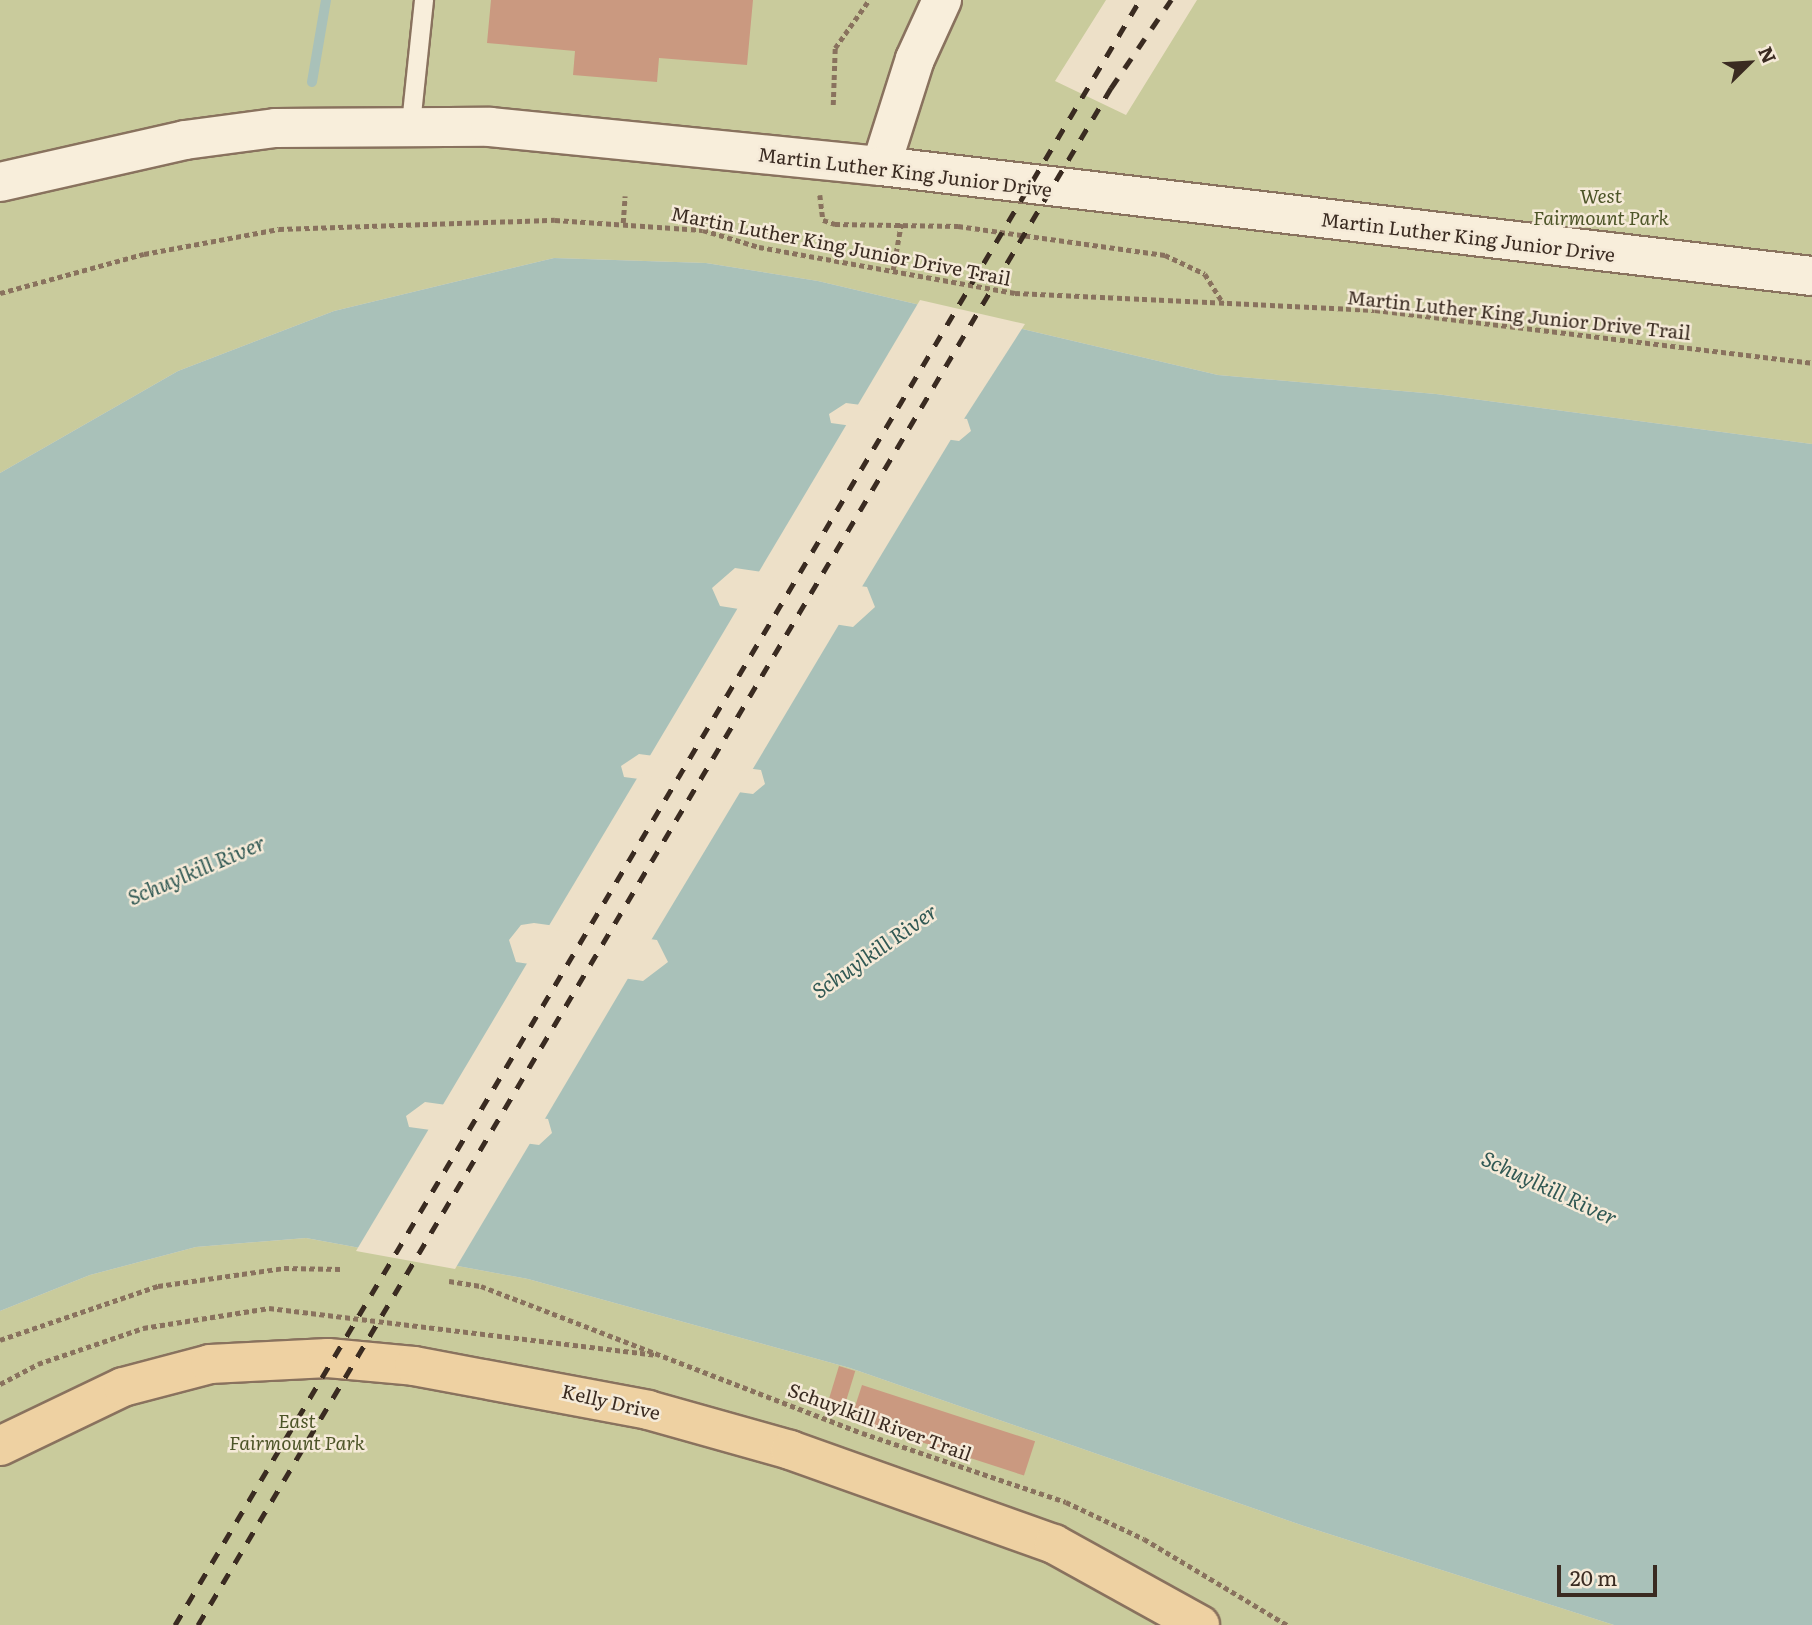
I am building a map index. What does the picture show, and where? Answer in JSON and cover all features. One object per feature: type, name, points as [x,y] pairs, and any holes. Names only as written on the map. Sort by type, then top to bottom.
[{"type":"main road","points":[[881,166],[942,0]]},
{"type":"main road","name":"Martin Luther King Junior Drive","points":[[0,182],[185,140],[275,128],[411,124],[881,166],[1812,276]]},
{"type":"main road","name":"Kelly Drive","points":[[0,1446],[111,1391],[210,1364],[328,1358],[414,1366],[648,1409],[790,1450],[1054,1544],[1200,1625]]},
{"type":"lane","points":[[411,124],[424,0]]},
{"type":"path","points":[[833,105],[835,48],[869,0]]},
{"type":"path","name":"Martin Luther King Junior Drive Trail","points":[[820,194],[823,220],[958,226],[1165,255],[1205,274],[1223,303]]},
{"type":"path","points":[[622,223],[625,196]]},
{"type":"path","name":"Martin Luther King Junior Drive Trail","points":[[0,293],[144,254],[279,229],[622,223],[703,230],[892,270],[1082,300],[1223,303],[1467,319],[1812,363]]},
{"type":"path","points":[[892,270],[901,224]]},
{"type":"path","points":[[0,1340],[158,1286],[284,1268],[341,1269]]},
{"type":"path","name":"Schuylkill River Trail","points":[[449,1281],[493,1290],[862,1433],[1066,1502],[1144,1539],[1287,1625]]},
{"type":"green space","name":"West Fairmount Park","points":[[0,0],[1106,0],[1055,81],[1126,115],[1197,0],[1812,0],[1812,444],[1436,394],[1218,375],[818,281],[706,263],[554,258],[334,311],[178,371],[0,473]]},
{"type":"green space","name":"East Fairmount Park","points":[[306,1238],[528,1279],[850,1368],[1304,1526],[1614,1625],[0,1625],[0,1311],[90,1275],[196,1247]]},
{"type":"water","name":"Schuylkill River","points":[[554,258],[706,263],[818,281],[1218,375],[1436,394],[1812,444],[1812,1625],[1614,1625],[1304,1526],[850,1368],[528,1279],[306,1238],[196,1247],[90,1275],[0,1311],[0,473],[178,371],[334,311]],"holes":[[[846,403],[967,419],[971,431],[959,441],[831,423],[829,414]],[[735,568],[867,587],[875,607],[853,627],[720,606],[712,588]],[[639,754],[761,770],[765,784],[753,794],[624,777],[621,766]],[[534,923],[657,940],[668,962],[643,981],[516,962],[509,940],[521,925]],[[425,1102],[548,1119],[552,1133],[539,1145],[409,1127],[406,1116]]]},
{"type":"pier","points":[[920,300],[1025,324],[962,422],[856,408]]},
{"type":"pier","points":[[848,422],[953,436],[860,590],[757,575]]},
{"type":"pier","points":[[739,606],[841,621],[751,772],[648,759]]},
{"type":"pier","points":[[639,775],[742,789],[650,942],[547,929]]},
{"type":"pier","points":[[529,960],[630,975],[543,1122],[441,1108]]},
{"type":"pier","points":[[430,1127],[532,1140],[455,1269],[356,1251]]},
{"type":"building","points":[[491,0],[753,0],[747,65],[659,58],[657,82],[573,75],[575,51],[487,43]]},
{"type":"building","points":[[839,1366],[855,1371],[841,1417],[825,1412]]},
{"type":"building","points":[[862,1385],[1035,1441],[1024,1475],[851,1419]]},
{"type":"waterway","points":[[312,82],[326,0]]},
{"type":"railway","points":[[175,1625],[1140,0]]},
{"type":"railway","points":[[198,1625],[1111,88],[1171,0]]}]
